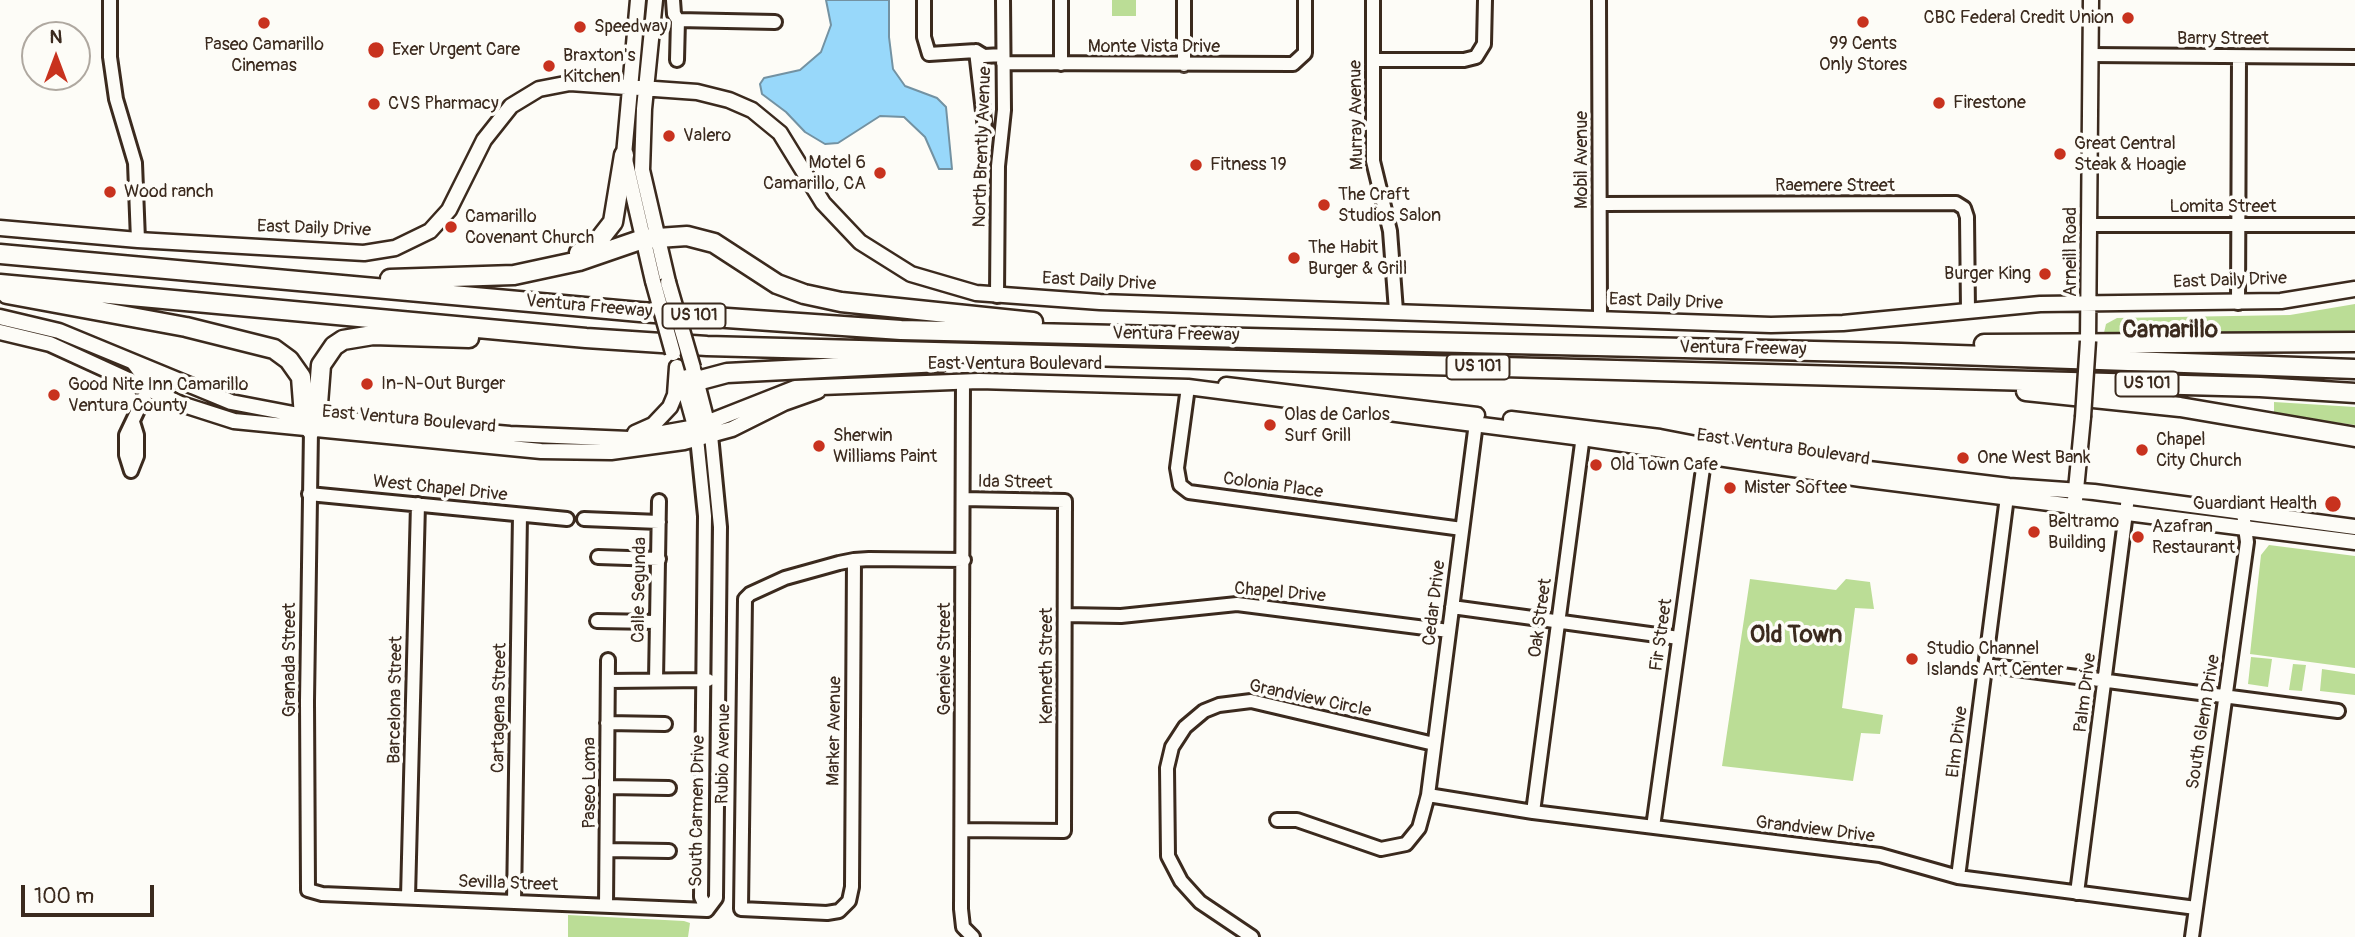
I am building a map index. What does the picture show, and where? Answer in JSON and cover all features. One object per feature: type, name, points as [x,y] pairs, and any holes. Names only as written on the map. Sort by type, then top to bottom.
[{"type":"highway","points":[[564,263],[589,248],[609,229],[615,212],[624,155]]},
{"type":"highway","points":[[289,280],[486,278],[537,271],[579,261],[649,238],[700,238],[720,247],[777,284],[825,299],[1031,322],[1100,333]]},
{"type":"highway","name":"Ventura Freeway","points":[[0,254],[787,324],[1900,352],[2355,369]]},
{"type":"highway","name":"Ventura Freeway","points":[[0,284],[586,338],[707,346],[2260,387],[2355,393]]},
{"type":"highway","points":[[0,292],[179,326],[274,349],[289,360],[300,377],[311,421]]},
{"type":"highway","points":[[311,421],[321,365],[334,346],[356,336],[586,338]]},
{"type":"highway","points":[[1900,352],[1970,344],[2355,342]]},
{"type":"highway","points":[[695,374],[906,366],[1018,355]]},
{"type":"highway","points":[[1939,379],[2179,407],[2355,437]]},
{"type":"main road","points":[[638,0],[624,155],[649,238],[677,367],[703,430]]},
{"type":"main road","points":[[649,238],[642,170],[655,0]]},
{"type":"main road","name":"Arneill Road","points":[[2075,498],[2090,302],[2091,0]]},
{"type":"main road","name":"East Daily Drive","points":[[0,228],[138,240],[364,253],[395,248],[430,231],[443,218],[492,127],[518,100],[539,89],[559,84],[712,95],[752,110],[780,133],[830,213],[868,248],[897,267],[928,280],[956,290],[997,296],[1100,302],[1799,325],[2090,302],[2281,301],[2355,289]]},
{"type":"main road","points":[[660,282],[695,374],[703,430]]},
{"type":"main road","name":"East Ventura Boulevard","points":[[0,317],[59,331],[231,402],[311,421],[552,451],[620,451],[703,430]]},
{"type":"main road","name":"East Ventura Boulevard","points":[[0,331],[38,340],[78,354],[153,386],[213,416],[600,439],[641,438],[741,426],[785,403],[822,389],[963,381],[1208,388],[1232,395],[1477,419],[1705,452],[2245,520],[2355,527]]},
{"type":"main road","points":[[600,439],[639,432],[662,418],[675,395],[677,367]]},
{"type":"main road","points":[[153,386],[218,405],[231,402]]},
{"type":"main road","name":"East Ventura Boulevard","points":[[2127,504],[2171,503],[2355,542]]},
{"type":"street","points":[[110,0],[110,57],[118,106],[135,163],[138,240]]},
{"type":"street","points":[[673,0],[674,14],[678,20],[677,60]]},
{"type":"street","name":"Monte Vista Drive","points":[[924,0],[924,37],[929,54],[976,51],[984,56],[1003,59],[1061,64],[1184,65],[1290,65],[1302,59],[1306,50],[1305,0]]},
{"type":"street","name":"North Brently Avenue","points":[[997,296],[998,166],[1003,123],[1003,0]]},
{"type":"street","points":[[1061,0],[1061,64]]},
{"type":"street","points":[[1184,0],[1184,65]]},
{"type":"street","name":"Murray Avenue","points":[[1373,0],[1373,161],[1390,231],[1396,311]]},
{"type":"street","points":[[1373,60],[1464,60],[1481,53],[1485,41],[1485,0]]},
{"type":"street","name":"Mobil Avenue","points":[[1599,0],[1600,319]]},
{"type":"street","points":[[678,20],[775,22]]},
{"type":"street","points":[[976,51],[985,129]]},
{"type":"street","name":"Barry Street","points":[[2090,55],[2355,57]]},
{"type":"street","points":[[2238,303],[2239,57]]},
{"type":"street","name":"Raemere Street","points":[[1600,204],[1956,202],[1964,208],[1967,217],[1968,311]]},
{"type":"street","name":"Lomita Street","points":[[2090,225],[2355,225]]},
{"type":"street","points":[[131,471],[137,456],[137,435],[133,422],[153,386],[132,362]]},
{"type":"street","name":"Geneive Street","points":[[963,381],[961,909],[963,927],[971,936]]},
{"type":"street","name":"Colonia Place","points":[[1188,387],[1177,468],[1180,485],[1189,492],[1462,529]]},
{"type":"street","name":"Cedar Drive","points":[[1277,820],[1297,820],[1372,848],[1394,849],[1406,844],[1419,828],[1428,795],[1477,419]]},
{"type":"street","name":"Granada Street","points":[[308,890],[311,421]]},
{"type":"street","name":"South Carmen Drive","points":[[703,430],[720,527],[716,898],[707,910],[701,897],[705,516],[703,430]]},
{"type":"street","name":"Oak Street","points":[[1532,813],[1583,433]]},
{"type":"street","name":"Fir Street","points":[[1653,827],[1705,452]]},
{"type":"street","name":"Elm Drive","points":[[1958,877],[2008,491]]},
{"type":"street","name":"West Chapel Drive","points":[[309,494],[567,519]]},
{"type":"street","name":"Ida Street","points":[[963,499],[1065,501]]},
{"type":"street","name":"Calle Segunda","points":[[656,680],[659,501]]},
{"type":"street","name":"Kenneth Street","points":[[962,830],[1064,831],[1065,501]]},
{"type":"street","name":"Palm Drive","points":[[2077,893],[2127,504]]},
{"type":"street","name":"Barcelona Street","points":[[408,897],[418,505]]},
{"type":"street","name":"Cartagena Street","points":[[514,902],[520,514]]},
{"type":"street","points":[[584,519],[659,522]]},
{"type":"street","name":"South Glenn Drive","points":[[2192,937],[2248,539],[2245,520]]},
{"type":"street","points":[[598,557],[659,559]]},
{"type":"street","points":[[854,561],[964,560]]},
{"type":"street","name":"Rubio Avenue","points":[[741,909],[745,599],[785,578],[854,561]]},
{"type":"street","name":"Marker Avenue","points":[[741,909],[827,913],[839,911],[849,901],[852,887],[854,561]]},
{"type":"street","name":"Chapel Drive","points":[[1065,615],[1121,616],[1237,604],[1449,631]]},
{"type":"street","points":[[1452,607],[1679,638]]},
{"type":"street","points":[[597,621],[655,622]]},
{"type":"street","name":"Paseo Loma","points":[[606,906],[608,660]]},
{"type":"street","points":[[1985,665],[2338,711]]},
{"type":"street","points":[[608,681],[719,680]]},
{"type":"street","name":"Grandview Circle","points":[[1252,937],[1200,902],[1175,872],[1168,856],[1167,768],[1172,747],[1185,727],[1197,716],[1219,705],[1251,701],[1434,744]]},
{"type":"street","points":[[607,723],[665,724]]},
{"type":"street","points":[[607,787],[669,788]]},
{"type":"street","name":"Grandview Drive","points":[[1428,795],[1532,813],[1880,855],[1958,877],[2196,908]]},
{"type":"street","points":[[607,849],[669,851]]},
{"type":"street","name":"Sevilla Street","points":[[308,890],[322,894],[707,910]]},
{"type":"green space","points":[[1112,0],[1136,0],[1136,16],[1112,16]]},
{"type":"green space","points":[[2355,304],[2355,333],[2103,337],[2106,324],[2117,318],[2290,315]]},
{"type":"green space","points":[[2274,402],[2355,407],[2355,425],[2274,414]]},
{"type":"green space","points":[[2269,545],[2355,556],[2355,668],[2250,654],[2261,555]]},
{"type":"green space","points":[[1750,579],[1836,590],[1846,579],[1870,582],[1874,609],[1855,608],[1842,708],[1883,715],[1880,734],[1861,733],[1853,781],[1722,766]]},
{"type":"green space","points":[[2251,657],[2272,659],[2268,687],[2248,684]]},
{"type":"green space","points":[[2293,664],[2306,665],[2302,691],[2289,690]]},
{"type":"green space","points":[[2322,669],[2355,674],[2355,695],[2320,691]]},
{"type":"green space","points":[[568,915],[690,923],[688,937],[568,937]]},
{"type":"water","points":[[826,0],[889,0],[889,37],[893,69],[905,86],[937,98],[946,107],[952,169],[939,169],[925,137],[904,117],[880,116],[838,143],[825,144],[805,132],[786,112],[762,94],[760,84],[764,78],[800,70],[821,52],[831,25]]},
{"type":"place","name":"CBC Federal Credit Union","points":[[2128,18]]},
{"type":"place","name":"99 Cents Only Stores","points":[[1863,22]]},
{"type":"place","name":"Paseo Camarillo Cinemas","points":[[264,23]]},
{"type":"place","name":"Speedway","points":[[580,27]]},
{"type":"place","name":"Exer Urgent Care","points":[[376,50]]},
{"type":"place","name":"Braxton's Kitchen","points":[[549,66]]},
{"type":"place","name":"Firestone","points":[[1939,103]]},
{"type":"place","name":"CVS Pharmacy","points":[[374,104]]},
{"type":"place","name":"Valero","points":[[669,136]]},
{"type":"place","name":"Great Central Steak & Hoagie","points":[[2060,154]]},
{"type":"place","name":"Fitness 19","points":[[1196,165]]},
{"type":"place","name":"Motel 6 Camarillo, CA","points":[[880,173]]},
{"type":"place","name":"Wood ranch","points":[[110,192]]},
{"type":"place","name":"The Craft Studios Salon","points":[[1324,205]]},
{"type":"place","name":"Camarillo Covenant Church","points":[[451,227]]},
{"type":"place","name":"The Habit Burger & Grill","points":[[1294,258]]},
{"type":"place","name":"Burger King","points":[[2045,274]]},
{"type":"place","name":"In-N-Out Burger","points":[[367,384]]},
{"type":"place","name":"Good Nite Inn Camarillo Ventura County","points":[[54,395]]},
{"type":"place","name":"Olas de Carlos Surf Grill","points":[[1270,425]]},
{"type":"place","name":"Sherwin Williams Paint","points":[[819,446]]},
{"type":"place","name":"Chapel City Church","points":[[2142,450]]},
{"type":"place","name":"One West Bank","points":[[1963,458]]},
{"type":"place","name":"Old Town Cafe","points":[[1596,465]]},
{"type":"place","name":"Mister Softee","points":[[1730,488]]},
{"type":"place","name":"Guardiant Health","points":[[2333,504]]},
{"type":"place","name":"Beltramo Building","points":[[2034,532]]},
{"type":"place","name":"Azafran Restaurant","points":[[2138,537]]},
{"type":"place","name":"Studio Channel Islands Art Center","points":[[1912,659]]},
{"type":"district","name":"Camarillo","points":[[2170,331]]},
{"type":"district","name":"Old Town","points":[[1796,636]]}]
